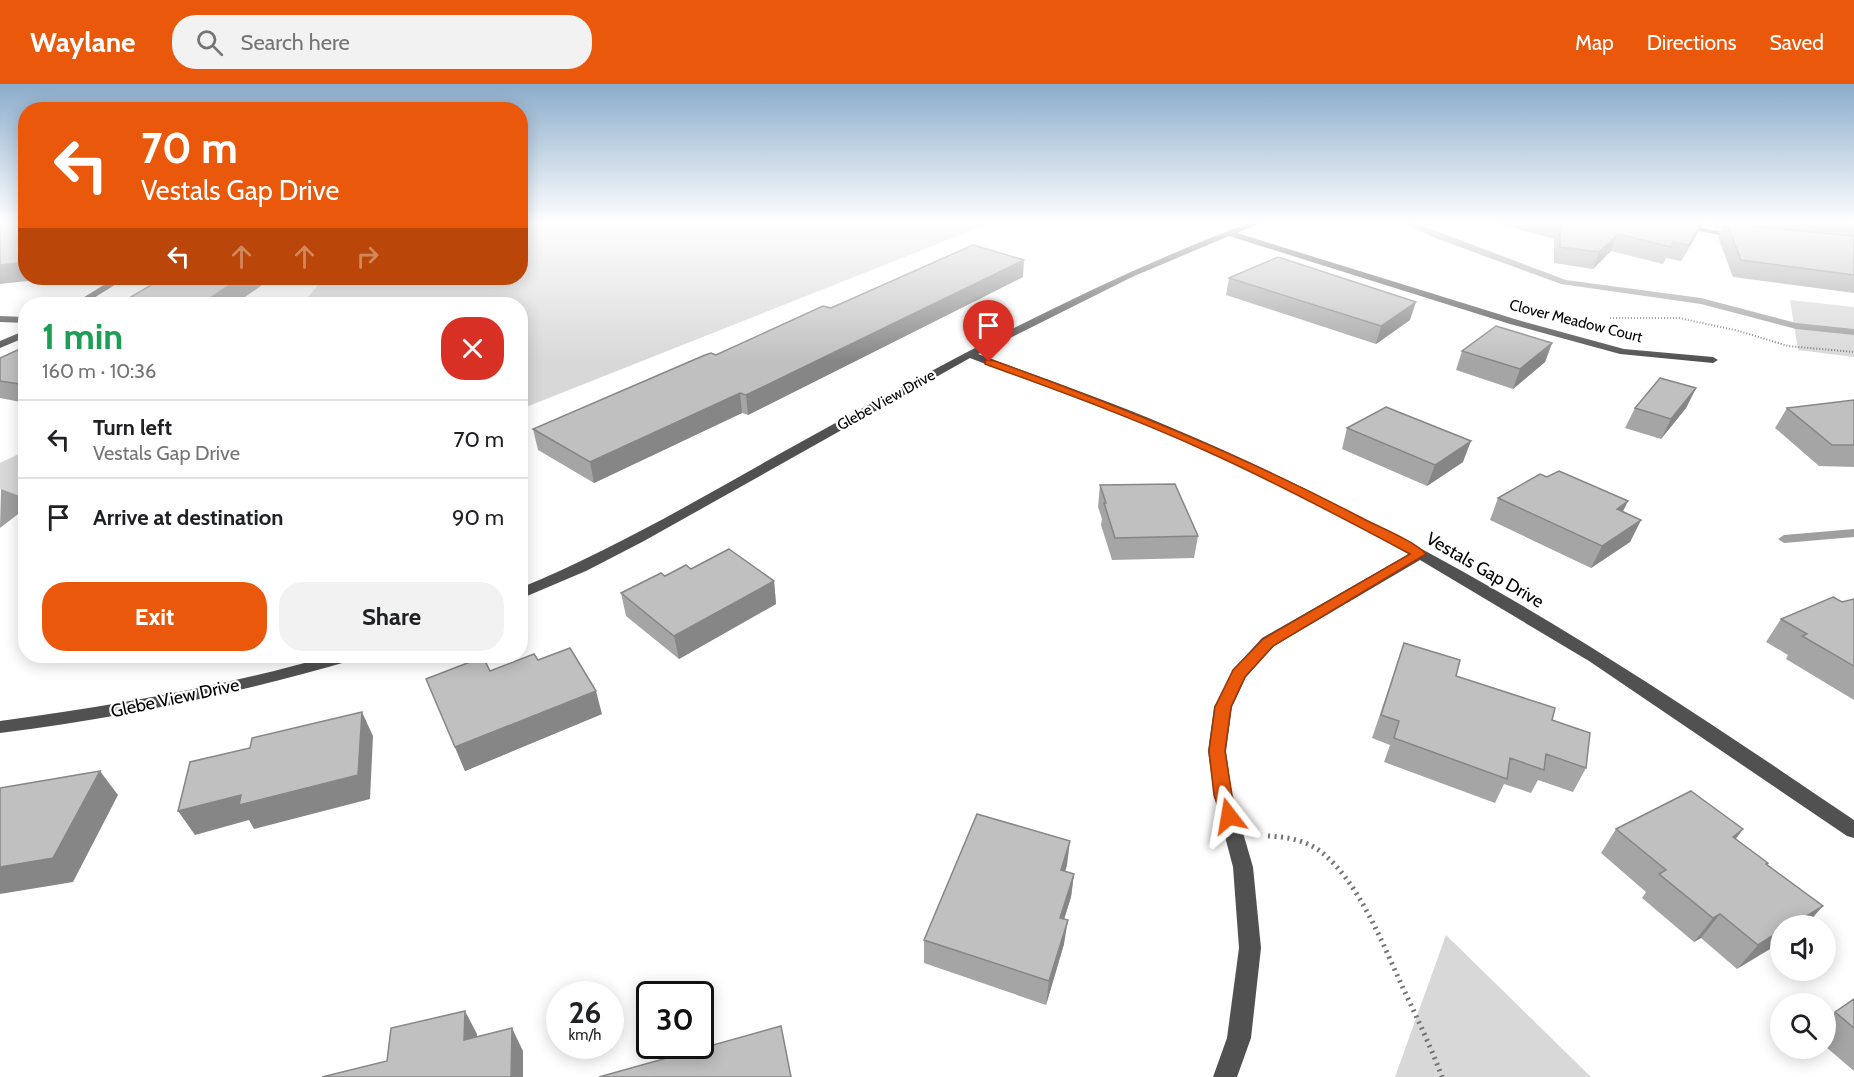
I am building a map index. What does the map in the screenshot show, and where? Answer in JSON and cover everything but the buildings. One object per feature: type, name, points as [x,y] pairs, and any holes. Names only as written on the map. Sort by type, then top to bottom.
[{"type":"street","name":"Glebe View Drive","points":[[528,590],[610,553],[968,354],[1069,302],[1142,268]]},
{"type":"street","name":"Clover Meadow Court","points":[[1340,268],[1503,319],[1624,352],[1713,360]]},
{"type":"street","points":[[90,297],[109,285]]},
{"type":"street","points":[[0,319],[18,320]]},
{"type":"street","points":[[0,345],[18,337]]},
{"type":"street","name":"Vestals Gap Drive","points":[[968,354],[1111,407],[1210,448],[1326,504],[1419,554],[1563,638],[1728,744],[1854,830]]},
{"type":"street","points":[[1225,1077],[1239,1038],[1250,948],[1243,867],[1223,795],[1217,751],[1223,707],[1239,674],[1268,642],[1419,554]]},
{"type":"street","name":"Glebe View Drive","points":[[0,728],[71,719],[198,695],[320,663]]},
{"type":"path","points":[[1610,318],[1679,318],[1739,331],[1788,346],[1854,352]]},
{"type":"path","points":[[1235,837],[1285,836],[1306,842],[1327,856],[1349,885],[1387,953],[1442,1077]]},
{"type":"shaded area","points":[[528,268],[876,268],[528,406],[528,297],[308,297],[318,285],[528,285]]},
{"type":"shaded area","points":[[1790,300],[1854,307],[1854,357],[1798,350]]},
{"type":"shaded area","points":[[18,454],[18,496],[0,489],[0,463]]},
{"type":"shaded area","points":[[1,489],[18,495],[18,514],[0,528]]},
{"type":"shaded area","points":[[1446,935],[1591,1077],[1395,1077]]},
{"type":"waterway","points":[[1527,268],[1564,282],[1701,301],[1796,326],[1854,332]]},
{"type":"waterway","points":[[1784,539],[1854,533]]},
{"type":"route","points":[[989,362],[1111,407],[1210,448],[1326,504],[1419,554],[1268,642],[1239,674],[1223,707],[1217,751],[1223,795],[1229,816]]}]
